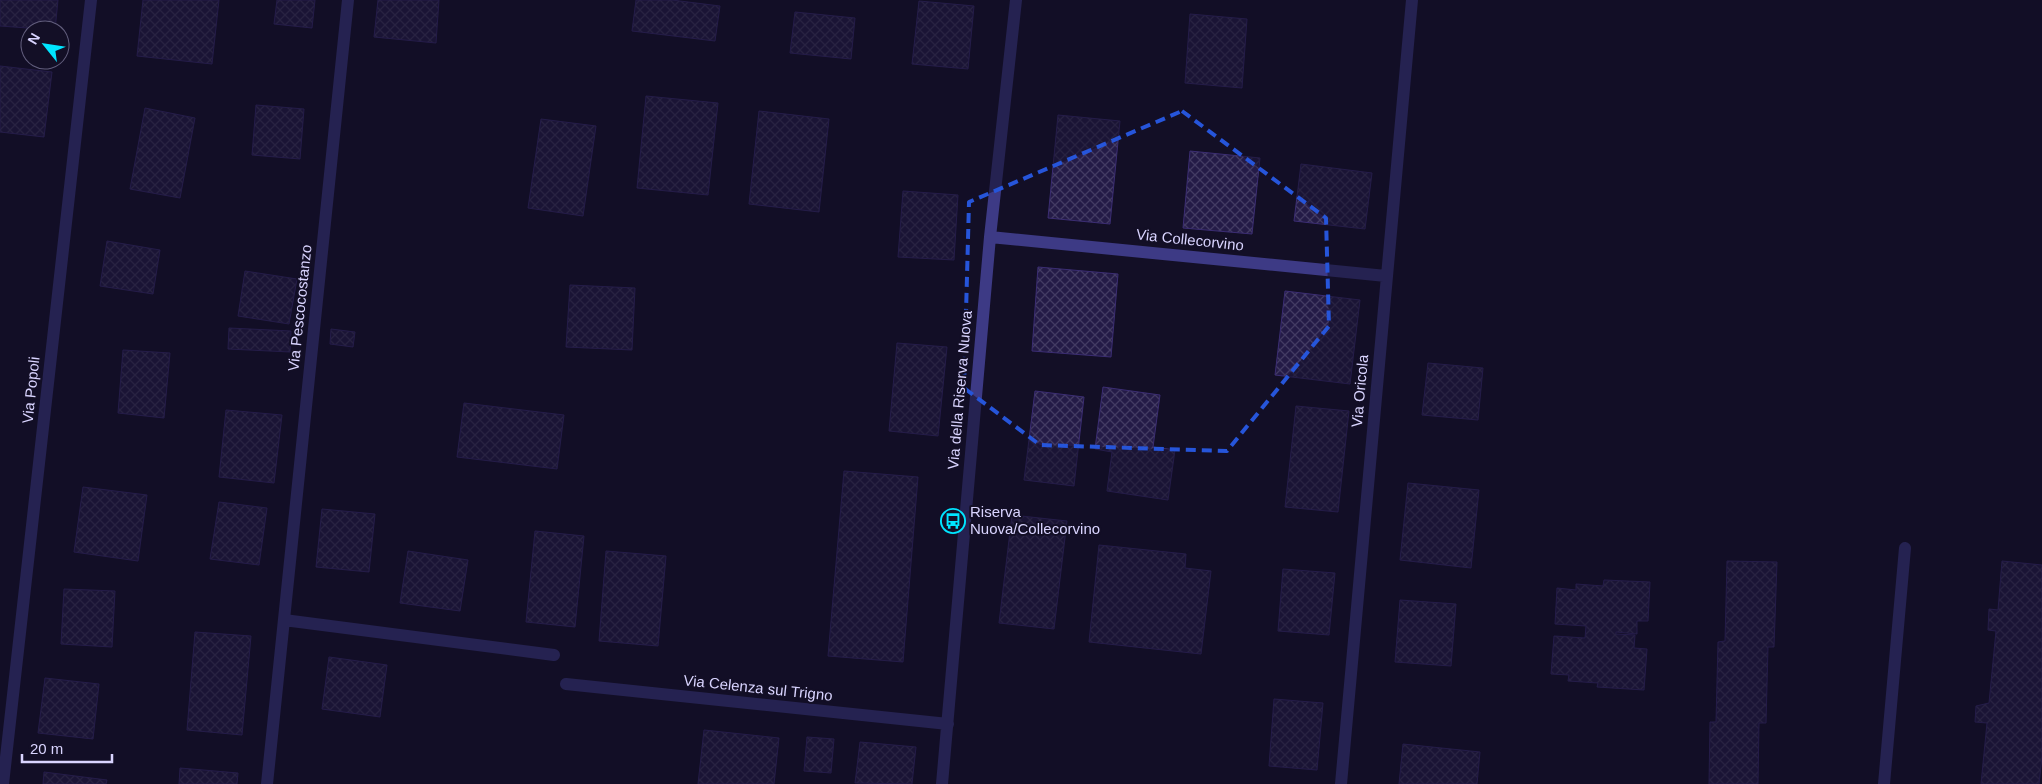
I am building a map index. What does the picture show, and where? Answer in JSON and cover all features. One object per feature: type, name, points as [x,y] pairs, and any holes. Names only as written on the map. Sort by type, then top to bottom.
[{"type":"street","name":"Via Popoli","points":[[3,784],[91,0]]},
{"type":"street","name":"Via Pescocostanzo","points":[[267,784],[348,0]]},
{"type":"street","name":"Via della Riserva Nuova","points":[[942,784],[990,237],[1016,0]]},
{"type":"street","name":"Via Oricola","points":[[1341,784],[1412,0]]},
{"type":"street","name":"Via Collecorvino","points":[[990,237],[1386,276]]},
{"type":"street","points":[[1884,784],[1905,548]]},
{"type":"street","points":[[284,620],[554,655]]},
{"type":"street","name":"Via Celenza sul Trigno","points":[[566,684],[948,724]]},
{"type":"highlighted area","points":[[1182,111],[1326,218],[1329,326],[1227,451],[1040,445],[964,388],[969,202]]},
{"type":"building","points":[[0,0],[58,0],[56,20],[20,20],[20,27],[0,26]]},
{"type":"building","points":[[143,0],[219,0],[212,64],[137,56]]},
{"type":"building","points":[[277,0],[315,0],[312,28],[274,24]]},
{"type":"building","points":[[378,0],[439,0],[436,43],[374,37]]},
{"type":"building","points":[[636,0],[672,0],[720,6],[715,41],[632,31]]},
{"type":"building","points":[[919,1],[974,6],[968,69],[912,64]]},
{"type":"building","points":[[795,12],[855,18],[851,59],[790,53]]},
{"type":"building","points":[[1190,14],[1247,19],[1242,88],[1185,83]]},
{"type":"building","points":[[0,66],[20,68],[20,70],[52,72],[44,137],[0,132]]},
{"type":"building","points":[[646,96],[718,103],[708,195],[637,188]]},
{"type":"building","points":[[256,105],[304,109],[300,159],[252,155]]},
{"type":"building","points":[[145,108],[195,118],[180,198],[130,189]]},
{"type":"building","points":[[759,111],[829,119],[819,212],[749,204]]},
{"type":"building","points":[[1058,115],[1120,121],[1110,224],[1048,218]]},
{"type":"building","points":[[541,119],[596,126],[583,216],[528,208]]},
{"type":"building","points":[[1190,151],[1260,158],[1252,234],[1183,228]]},
{"type":"building","points":[[1301,164],[1372,173],[1365,229],[1294,221]]},
{"type":"building","points":[[903,191],[958,195],[954,260],[898,257]]},
{"type":"building","points":[[107,241],[160,250],[153,294],[100,286]]},
{"type":"building","points":[[1038,267],[1118,274],[1111,357],[1032,351]]},
{"type":"building","points":[[245,271],[297,279],[289,324],[238,316]]},
{"type":"building","points":[[570,285],[635,288],[632,350],[566,347]]},
{"type":"building","points":[[1285,291],[1360,300],[1350,384],[1275,375]]},
{"type":"building","points":[[229,328],[291,331],[290,352],[228,349]]},
{"type":"building","points":[[331,329],[355,332],[353,347],[330,344]]},
{"type":"building","points":[[897,343],[947,347],[938,436],[889,431]]},
{"type":"building","points":[[123,350],[170,353],[164,418],[118,413]]},
{"type":"building","points":[[1428,363],[1483,368],[1478,420],[1422,415]]},
{"type":"building","points":[[1103,387],[1160,395],[1153,447],[1175,450],[1168,500],[1107,491],[1112,452],[1095,449]]},
{"type":"building","points":[[1035,391],[1084,397],[1074,486],[1024,480]]},
{"type":"building","points":[[464,403],[564,415],[557,469],[457,457]]},
{"type":"building","points":[[1296,406],[1349,411],[1338,512],[1285,507]]},
{"type":"building","points":[[226,410],[282,415],[274,483],[219,477]]},
{"type":"building","points":[[844,471],[918,477],[903,662],[828,656]]},
{"type":"building","points":[[1408,483],[1479,490],[1471,568],[1400,560]]},
{"type":"building","points":[[83,487],[147,495],[138,561],[74,552]]},
{"type":"building","points":[[219,502],[267,508],[259,565],[210,559]]},
{"type":"building","points":[[322,509],[375,514],[369,572],[316,567]]},
{"type":"building","points":[[1012,515],[1067,521],[1054,629],[999,623]]},
{"type":"building","points":[[535,531],[584,536],[575,627],[526,622]]},
{"type":"building","points":[[1099,545],[1186,554],[1185,568],[1211,571],[1201,654],[1089,642]]},
{"type":"building","points":[[408,551],[468,560],[460,611],[400,603]]},
{"type":"building","points":[[606,551],[666,556],[658,646],[599,641]]},
{"type":"building","points":[[1727,561],[1777,562],[1774,647],[1768,647],[1766,723],[1759,723],[1758,784],[1709,784],[1710,722],[1716,722],[1718,642],[1725,641]]},
{"type":"building","points":[[2002,561],[2042,565],[2042,757],[2039,784],[1981,784],[1987,723],[1975,722],[1976,706],[1989,703],[1996,631],[1988,630],[1989,609],[1998,610]]},
{"type":"building","points":[[1283,569],[1335,573],[1329,635],[1278,631]]},
{"type":"building","points":[[1604,580],[1650,582],[1648,621],[1637,621],[1637,634],[1616,632],[1616,634],[1635,635],[1634,648],[1647,649],[1644,690],[1597,687],[1598,683],[1568,681],[1569,675],[1551,674],[1554,636],[1585,638],[1586,626],[1555,624],[1557,588],[1576,590],[1576,584],[1603,586]]},
{"type":"building","points":[[64,589],[115,591],[112,647],[61,644]]},
{"type":"building","points":[[1400,600],[1456,604],[1451,666],[1395,662]]},
{"type":"building","points":[[195,632],[251,636],[242,735],[187,730]]},
{"type":"building","points":[[329,657],[387,665],[380,717],[322,709]]},
{"type":"building","points":[[45,678],[99,684],[93,739],[38,733]]},
{"type":"building","points":[[1274,699],[1323,703],[1317,770],[1269,766]]},
{"type":"building","points":[[704,730],[779,738],[774,784],[698,784]]},
{"type":"building","points":[[807,737],[834,739],[831,773],[804,771]]},
{"type":"building","points":[[860,742],[916,747],[912,784],[855,783]]},
{"type":"building","points":[[1403,744],[1480,752],[1477,784],[1399,784]]},
{"type":"building","points":[[180,768],[238,773],[237,784],[179,784]]},
{"type":"building","points":[[44,772],[107,780],[106,784],[43,784]]},
{"type":"place","name":"Riserva Nuova/Collecorvino","points":[[953,521]]}]
